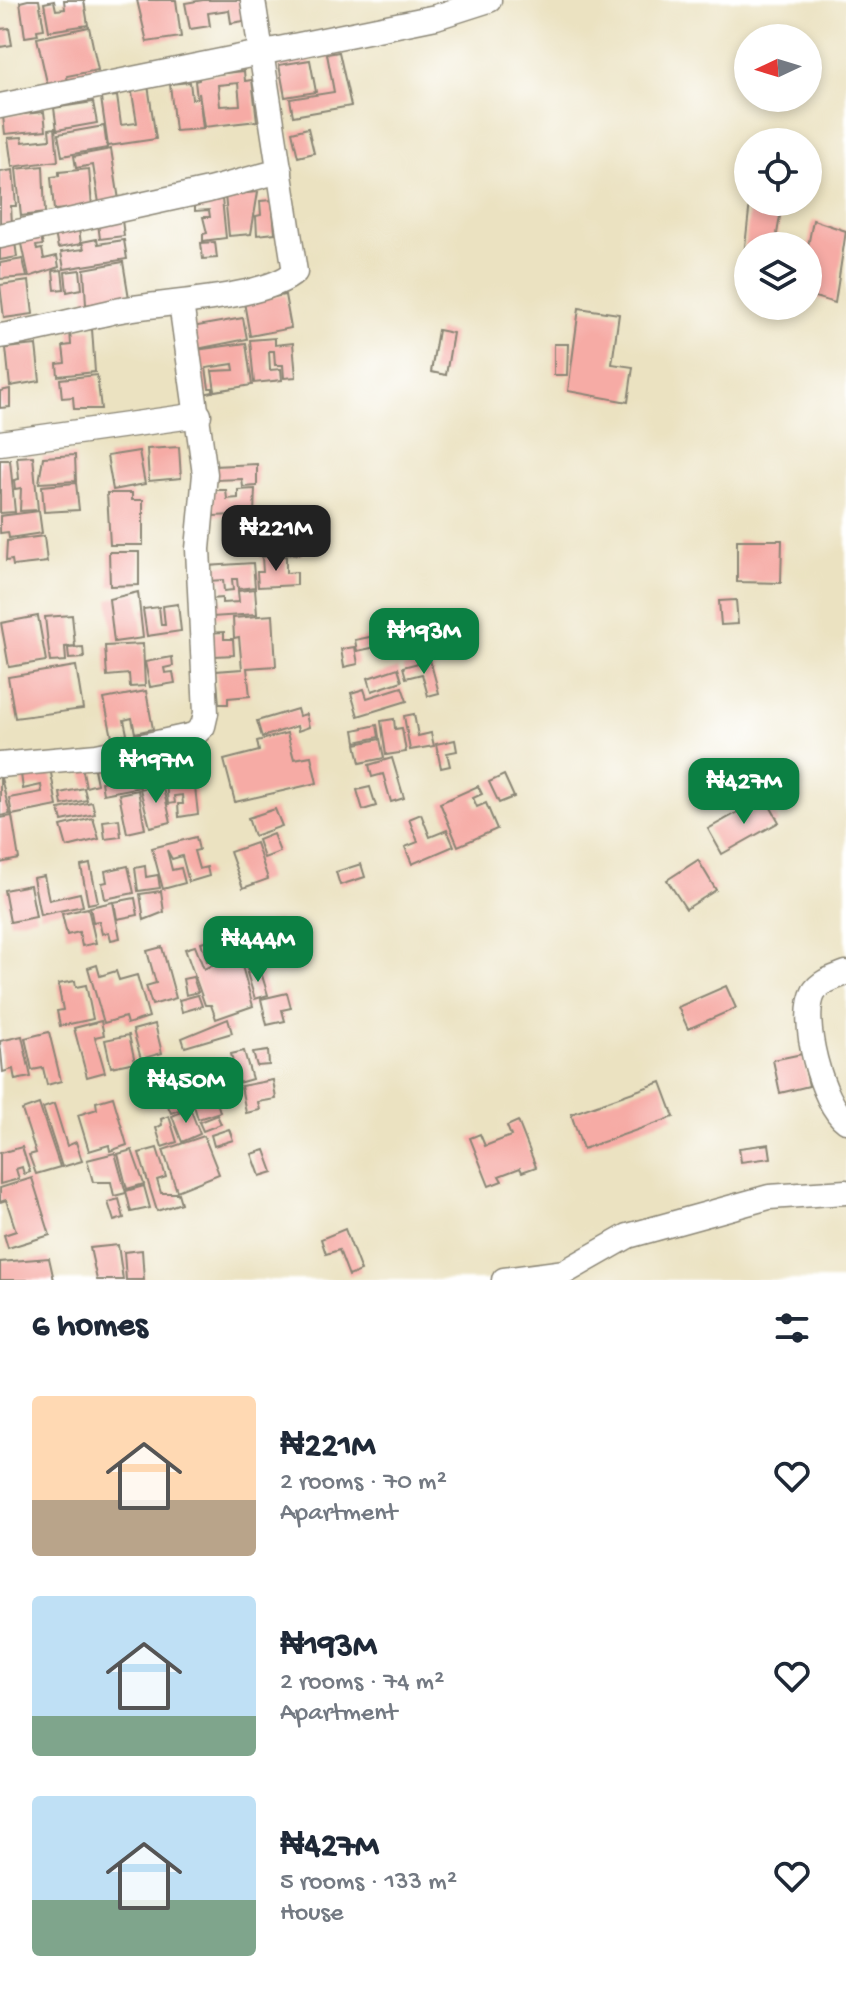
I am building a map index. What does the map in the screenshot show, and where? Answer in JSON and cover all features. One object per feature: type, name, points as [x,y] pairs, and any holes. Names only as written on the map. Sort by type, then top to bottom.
[{"type":"street","points":[[0,336],[274,283],[295,272],[253,0]]},
{"type":"street","points":[[0,106],[436,17],[489,0]]},
{"type":"street","points":[[0,236],[209,190],[280,171]]},
{"type":"street","points":[[0,765],[97,756],[194,735],[203,726],[206,697],[198,549],[205,474],[181,303]]},
{"type":"street","points":[[0,443],[199,415]]},
{"type":"street","points":[[846,973],[825,981],[814,992],[808,1012],[824,1094],[846,1121]]},
{"type":"street","points":[[504,1280],[565,1272],[628,1236],[769,1197],[846,1192]]},
{"type":"building","points":[[39,0],[44,29],[37,30],[38,35],[25,37],[20,2]]},
{"type":"building","points":[[64,0],[84,0],[88,25],[49,31],[44,3],[54,1],[56,10],[65,9]]},
{"type":"building","points":[[137,0],[176,0],[181,37],[147,42]]},
{"type":"building","points":[[241,0],[244,21],[231,23],[229,10],[208,13],[210,26],[190,29],[185,3]]},
{"type":"building","points":[[89,27],[98,70],[67,76],[68,83],[48,87],[37,38]]},
{"type":"building","points":[[9,28],[12,45],[0,47],[0,29]]},
{"type":"building","points":[[339,52],[351,106],[293,116],[290,99],[334,92],[327,54]]},
{"type":"building","points":[[310,60],[316,92],[285,97],[279,65]]},
{"type":"building","points":[[244,71],[245,81],[252,80],[257,121],[204,127],[199,93],[203,129],[175,131],[170,84],[190,82],[192,99],[197,98],[195,81],[199,80],[199,76]],"holes":[[[238,83],[240,105],[220,106],[218,85]]]},
{"type":"building","points":[[148,85],[156,139],[108,146],[101,98],[117,96],[121,125],[137,123],[131,87]]},
{"type":"building","points":[[93,102],[97,123],[57,130],[54,108]]},
{"type":"building","points":[[44,112],[46,130],[5,134],[3,116]]},
{"type":"building","points":[[104,126],[107,148],[62,156],[58,134]]},
{"type":"building","points":[[55,128],[58,161],[12,167],[8,138],[22,137],[23,142],[50,139],[49,129]]},
{"type":"building","points":[[308,128],[314,153],[298,157],[292,132]]},
{"type":"building","points":[[111,149],[119,200],[99,203],[93,165],[76,168],[74,156]]},
{"type":"building","points":[[43,166],[45,213],[21,216],[16,169]]},
{"type":"building","points":[[89,169],[92,207],[54,210],[51,177],[59,176],[59,172]]},
{"type":"building","points":[[13,170],[16,206],[11,206],[12,224],[0,225],[0,172]]},
{"type":"building","points":[[258,192],[251,234],[229,236],[225,195]]},
{"type":"building","points":[[222,199],[226,238],[203,241],[203,234],[207,233],[203,217],[210,217],[209,210],[195,211],[195,202]]},
{"type":"building","points":[[272,200],[275,233],[257,235],[256,216],[261,215],[260,201]]},
{"type":"building","points":[[748,216],[780,216],[777,232],[747,232]]},
{"type":"building","points":[[122,220],[124,236],[100,239],[98,223]]},
{"type":"building","points":[[813,220],[846,231],[835,303],[822,299],[822,232],[811,232]]},
{"type":"building","points":[[79,229],[81,244],[58,248],[55,233]]},
{"type":"building","points":[[40,235],[43,245],[36,246],[37,250],[42,249],[44,259],[57,256],[59,267],[29,277],[21,239]]},
{"type":"building","points":[[97,239],[98,244],[124,240],[127,259],[64,269],[61,252],[84,249],[82,242]]},
{"type":"building","points":[[15,242],[17,257],[0,260],[0,245]]},
{"type":"building","points":[[215,242],[217,258],[203,259],[201,243]]},
{"type":"building","points":[[23,259],[27,277],[0,279],[0,263]]},
{"type":"building","points":[[123,262],[129,298],[86,305],[84,269]]},
{"type":"building","points":[[62,270],[64,289],[55,290],[53,271]]},
{"type":"building","points":[[80,270],[82,289],[67,292],[65,272]]},
{"type":"building","points":[[29,281],[33,314],[4,318],[0,285]]},
{"type":"building","points":[[285,295],[291,328],[250,336],[244,302]]},
{"type":"building","points":[[579,308],[619,314],[612,364],[633,367],[628,402],[568,391]]},
{"type":"building","points":[[243,318],[247,339],[197,349],[192,327]]},
{"type":"building","points":[[92,329],[95,372],[58,376],[57,364],[65,363],[63,346],[71,345],[70,330]]},
{"type":"building","points":[[438,330],[453,333],[446,375],[431,372]]},
{"type":"building","points":[[275,338],[275,345],[293,343],[296,377],[284,378],[283,365],[275,365],[274,351],[269,351],[270,370],[281,369],[282,380],[254,383],[250,340]]},
{"type":"building","points":[[246,343],[252,385],[215,391],[212,371],[234,370],[233,364],[206,368],[209,388],[213,388],[213,392],[203,394],[196,350]]},
{"type":"building","points":[[554,344],[568,344],[567,375],[554,375]]},
{"type":"building","points":[[36,345],[40,381],[10,386],[6,348]]},
{"type":"building","points":[[97,375],[101,409],[74,409],[73,397],[62,398],[60,379]]},
{"type":"building","points":[[10,389],[10,407],[0,408],[0,391]]},
{"type":"building","points":[[179,447],[181,478],[149,481],[147,449]]},
{"type":"building","points":[[139,451],[145,484],[113,490],[107,456]]},
{"type":"building","points":[[75,455],[76,481],[39,483],[43,457]]},
{"type":"building","points":[[33,456],[38,510],[20,511],[21,488],[15,489],[14,480],[19,479],[17,457]]},
{"type":"building","points":[[0,460],[10,460],[15,512],[0,513]]},
{"type":"building","points":[[257,464],[257,486],[243,487],[242,479],[214,480],[213,466]]},
{"type":"building","points":[[76,483],[79,510],[44,512],[42,486]]},
{"type":"building","points":[[255,489],[254,514],[214,516],[213,490],[226,490],[227,499],[238,498],[238,490]]},
{"type":"building","points":[[107,493],[132,493],[132,500],[143,500],[143,545],[110,545]]},
{"type":"building","points":[[39,511],[42,533],[9,538],[8,532],[0,533],[0,516]]},
{"type":"building","points":[[286,512],[287,524],[272,525],[272,538],[256,538],[256,513]]},
{"type":"building","points":[[44,536],[47,562],[13,566],[12,560],[6,561],[7,541]]},
{"type":"building","points":[[301,540],[301,554],[258,556],[258,542]]},
{"type":"building","points":[[737,540],[782,540],[781,583],[737,582]]},
{"type":"building","points":[[109,552],[139,552],[139,585],[110,586]]},
{"type":"building","points":[[286,556],[286,573],[297,572],[297,585],[258,587],[257,572],[263,572],[262,557]]},
{"type":"building","points":[[253,563],[255,587],[238,589],[237,579],[232,579],[233,590],[224,591],[223,580],[208,581],[207,566]]},
{"type":"building","points":[[255,589],[257,614],[212,617],[211,599],[222,598],[222,603],[239,602],[238,591]]},
{"type":"building","points":[[138,592],[143,638],[114,642],[109,599]]},
{"type":"building","points":[[736,600],[738,624],[721,625],[719,601]]},
{"type":"building","points":[[178,604],[181,631],[147,636],[143,609],[159,607],[161,625],[165,625],[163,606]]},
{"type":"building","points":[[72,615],[75,646],[65,647],[66,661],[50,662],[45,617]]},
{"type":"building","points":[[273,615],[276,666],[247,668],[250,696],[228,698],[228,704],[219,704],[216,671],[242,669],[239,637],[234,638],[233,618]]},
{"type":"building","points":[[38,616],[46,661],[9,667],[1,623]]},
{"type":"building","points":[[403,630],[405,641],[357,651],[355,640]]},
{"type":"building","points":[[224,632],[224,639],[233,639],[234,655],[214,656],[205,633]]},
{"type":"building","points":[[143,644],[145,686],[130,687],[129,674],[107,676],[105,646]]},
{"type":"building","points":[[83,647],[84,658],[69,659],[68,648]]},
{"type":"building","points":[[355,647],[358,664],[344,667],[341,649]]},
{"type":"building","points":[[172,657],[173,666],[164,668],[165,673],[173,672],[175,683],[150,687],[145,662]]},
{"type":"building","points":[[430,660],[439,693],[428,696],[422,674],[406,678],[403,667]]},
{"type":"building","points":[[76,666],[83,709],[15,718],[8,677]]},
{"type":"building","points":[[398,668],[402,681],[372,691],[368,678]]},
{"type":"building","points":[[402,687],[407,701],[358,716],[351,693],[364,689],[367,698]]},
{"type":"building","points":[[146,691],[153,729],[135,733],[132,718],[124,720],[127,734],[112,737],[104,699]]},
{"type":"building","points":[[297,709],[299,716],[306,714],[309,727],[298,731],[297,726],[262,737],[257,721]]},
{"type":"building","points":[[414,714],[418,736],[431,733],[434,746],[410,750],[404,716]]},
{"type":"building","points":[[394,719],[395,729],[402,728],[406,752],[386,755],[381,721]]},
{"type":"building","points":[[377,725],[379,737],[356,742],[354,730]]},
{"type":"building","points":[[287,733],[294,759],[311,756],[317,783],[235,802],[224,760],[259,751],[257,741]]},
{"type":"building","points":[[380,739],[384,758],[360,763],[356,744]]},
{"type":"building","points":[[455,740],[457,751],[447,753],[450,766],[441,768],[436,744]]},
{"type":"building","points":[[164,749],[166,758],[154,760],[155,767],[178,763],[181,777],[142,784],[137,754]]},
{"type":"building","points":[[133,755],[140,787],[103,794],[101,782],[130,777],[129,768],[106,773],[104,761]]},
{"type":"building","points":[[392,758],[404,798],[391,802],[383,774],[372,777],[369,765]]},
{"type":"building","points":[[93,764],[97,784],[86,787],[82,766]]},
{"type":"building","points":[[50,768],[57,806],[12,815],[9,798],[42,792],[41,785],[23,789],[21,774]]},
{"type":"building","points":[[0,774],[10,814],[0,816]]},
{"type":"building","points":[[504,775],[514,797],[499,803],[489,782]]},
{"type":"building","points":[[194,778],[198,814],[179,817],[178,804],[183,804],[182,795],[174,796],[175,803],[168,804],[166,782]]},
{"type":"building","points":[[162,784],[171,822],[150,827],[140,789]]},
{"type":"building","points":[[478,786],[482,794],[473,798],[477,807],[486,803],[497,829],[458,846],[440,803]]},
{"type":"building","points":[[370,787],[376,806],[363,810],[357,790]]},
{"type":"building","points":[[84,788],[87,800],[62,805],[60,793]]},
{"type":"building","points":[[138,790],[145,829],[127,833],[119,794]]},
{"type":"building","points":[[765,797],[779,822],[722,854],[708,829]]},
{"type":"building","points":[[92,802],[95,814],[62,821],[59,809]]},
{"type":"building","points":[[275,809],[282,826],[254,836],[248,818]]},
{"type":"building","points":[[421,814],[430,837],[447,830],[454,846],[412,864],[405,847],[418,842],[409,819]]},
{"type":"building","points":[[12,816],[19,859],[0,863],[0,818]]},
{"type":"building","points":[[93,818],[99,839],[67,847],[61,826]]},
{"type":"building","points":[[119,819],[121,837],[105,839],[103,821]]},
{"type":"building","points":[[273,834],[280,852],[264,858],[258,840]]},
{"type":"building","points":[[196,837],[199,850],[194,851],[199,869],[207,867],[209,876],[189,882],[182,856],[172,859],[167,850],[172,870],[181,868],[185,883],[163,889],[152,848]]},
{"type":"building","points":[[256,843],[268,879],[243,888],[230,852]]},
{"type":"building","points":[[698,860],[716,890],[686,909],[667,880]]},
{"type":"building","points":[[90,864],[98,902],[88,904],[81,866]]},
{"type":"building","points":[[361,864],[365,877],[340,885],[336,872]]},
{"type":"building","points":[[128,866],[134,893],[105,899],[102,883],[107,882],[105,871]]},
{"type":"building","points":[[145,866],[146,877],[158,875],[160,888],[138,891],[135,868]]},
{"type":"building","points":[[44,876],[49,900],[80,893],[83,906],[40,915],[33,878]]},
{"type":"building","points":[[30,885],[36,917],[10,922],[4,890]]},
{"type":"building","points":[[161,891],[164,912],[144,920],[140,894]]},
{"type":"building","points":[[135,898],[138,915],[117,919],[114,902]]},
{"type":"building","points":[[113,902],[120,938],[111,940],[109,932],[102,934],[99,921],[93,922],[90,907]]},
{"type":"building","points":[[88,908],[96,943],[82,946],[79,932],[67,935],[62,914]]},
{"type":"building","points":[[278,920],[281,930],[288,929],[297,945],[274,951],[267,923]]},
{"type":"building","points":[[233,933],[253,1006],[216,1019],[211,1005],[205,1005],[185,949],[195,946],[204,969],[217,963],[216,958],[207,961],[201,942]]},
{"type":"building","points":[[253,944],[260,965],[247,970],[240,949]]},
{"type":"building","points":[[162,947],[176,998],[152,1005],[146,986],[156,983],[147,951]]},
{"type":"building","points":[[97,965],[100,976],[116,971],[119,980],[137,975],[149,1017],[127,1024],[125,1017],[104,1023],[88,968]]},
{"type":"building","points":[[260,969],[268,995],[255,999],[247,973]]},
{"type":"building","points":[[193,977],[198,992],[186,995],[183,979]]},
{"type":"building","points":[[75,981],[76,987],[86,985],[93,1019],[60,1026],[57,1011],[63,1010],[58,984]]},
{"type":"building","points":[[726,986],[736,1008],[688,1029],[678,1007]]},
{"type":"building","points":[[287,993],[291,1008],[282,1010],[285,1021],[267,1025],[261,999]]},
{"type":"building","points":[[198,995],[202,1006],[182,1012],[179,1000]]},
{"type":"building","points":[[228,1019],[232,1033],[185,1047],[182,1038]]},
{"type":"building","points":[[101,1021],[104,1035],[95,1037],[105,1072],[87,1077],[74,1028]]},
{"type":"building","points":[[155,1024],[162,1053],[141,1059],[133,1030]]},
{"type":"building","points":[[49,1032],[61,1081],[47,1085],[43,1068],[32,1070],[25,1038]]},
{"type":"building","points":[[129,1035],[135,1062],[111,1067],[105,1040]]},
{"type":"building","points":[[22,1036],[31,1077],[15,1080],[13,1069],[3,1072],[0,1041]]},
{"type":"building","points":[[244,1051],[252,1079],[238,1083],[231,1054]]},
{"type":"building","points":[[268,1051],[269,1065],[257,1066],[253,1053]]},
{"type":"building","points":[[802,1054],[809,1086],[780,1093],[773,1060]]},
{"type":"building","points":[[223,1061],[227,1072],[232,1070],[239,1089],[217,1097],[207,1067]]},
{"type":"building","points":[[273,1080],[276,1099],[258,1102],[260,1110],[246,1113],[241,1086]]},
{"type":"building","points":[[163,1081],[165,1087],[173,1084],[184,1108],[171,1113],[158,1083]]},
{"type":"building","points":[[661,1082],[674,1117],[583,1149],[571,1114]]},
{"type":"building","points":[[215,1095],[220,1112],[198,1119],[193,1102]]},
{"type":"building","points":[[113,1097],[127,1145],[110,1151],[109,1145],[89,1151],[78,1115],[97,1109],[96,1102]]},
{"type":"building","points":[[39,1104],[60,1167],[36,1174],[29,1155],[36,1153],[22,1110]]},
{"type":"building","points":[[54,1104],[67,1146],[76,1142],[82,1161],[62,1167],[43,1108]]},
{"type":"building","points":[[190,1108],[200,1134],[182,1142],[172,1116]]},
{"type":"building","points":[[217,1115],[221,1124],[203,1131],[199,1122]]},
{"type":"building","points":[[169,1116],[177,1142],[162,1147],[156,1128],[162,1125],[161,1119]]},
{"type":"building","points":[[518,1121],[536,1167],[522,1172],[520,1168],[499,1176],[502,1181],[489,1186],[470,1138],[480,1134],[485,1146],[511,1136],[507,1126]]},
{"type":"building","points":[[229,1129],[233,1140],[214,1146],[211,1135]]},
{"type":"building","points":[[204,1136],[219,1174],[177,1191],[163,1150]]},
{"type":"building","points":[[769,1144],[771,1158],[741,1162],[739,1148]]},
{"type":"building","points":[[22,1147],[30,1172],[24,1174],[22,1167],[16,1169],[19,1179],[0,1184],[0,1153]]},
{"type":"building","points":[[157,1148],[166,1177],[157,1180],[161,1193],[178,1193],[181,1203],[157,1211],[139,1153]]},
{"type":"building","points":[[132,1150],[144,1184],[127,1189],[118,1154]]},
{"type":"building","points":[[265,1150],[273,1172],[260,1176],[252,1154]]},
{"type":"building","points":[[115,1153],[126,1193],[114,1196],[111,1182],[93,1182],[87,1160]]},
{"type":"building","points":[[32,1178],[50,1235],[8,1248],[4,1235],[16,1231],[6,1200],[0,1202],[0,1188]]},
{"type":"building","points":[[144,1186],[150,1208],[131,1212],[126,1191]]},
{"type":"building","points":[[119,1199],[124,1218],[114,1221],[108,1202]]},
{"type":"building","points":[[345,1229],[361,1271],[349,1276],[339,1250],[326,1254],[321,1239]]},
{"type":"building","points":[[118,1245],[123,1280],[97,1280],[90,1248]]},
{"type":"building","points":[[142,1250],[144,1280],[126,1280],[124,1252]]},
{"type":"building","points":[[49,1258],[54,1280],[0,1280],[0,1262]]}]
